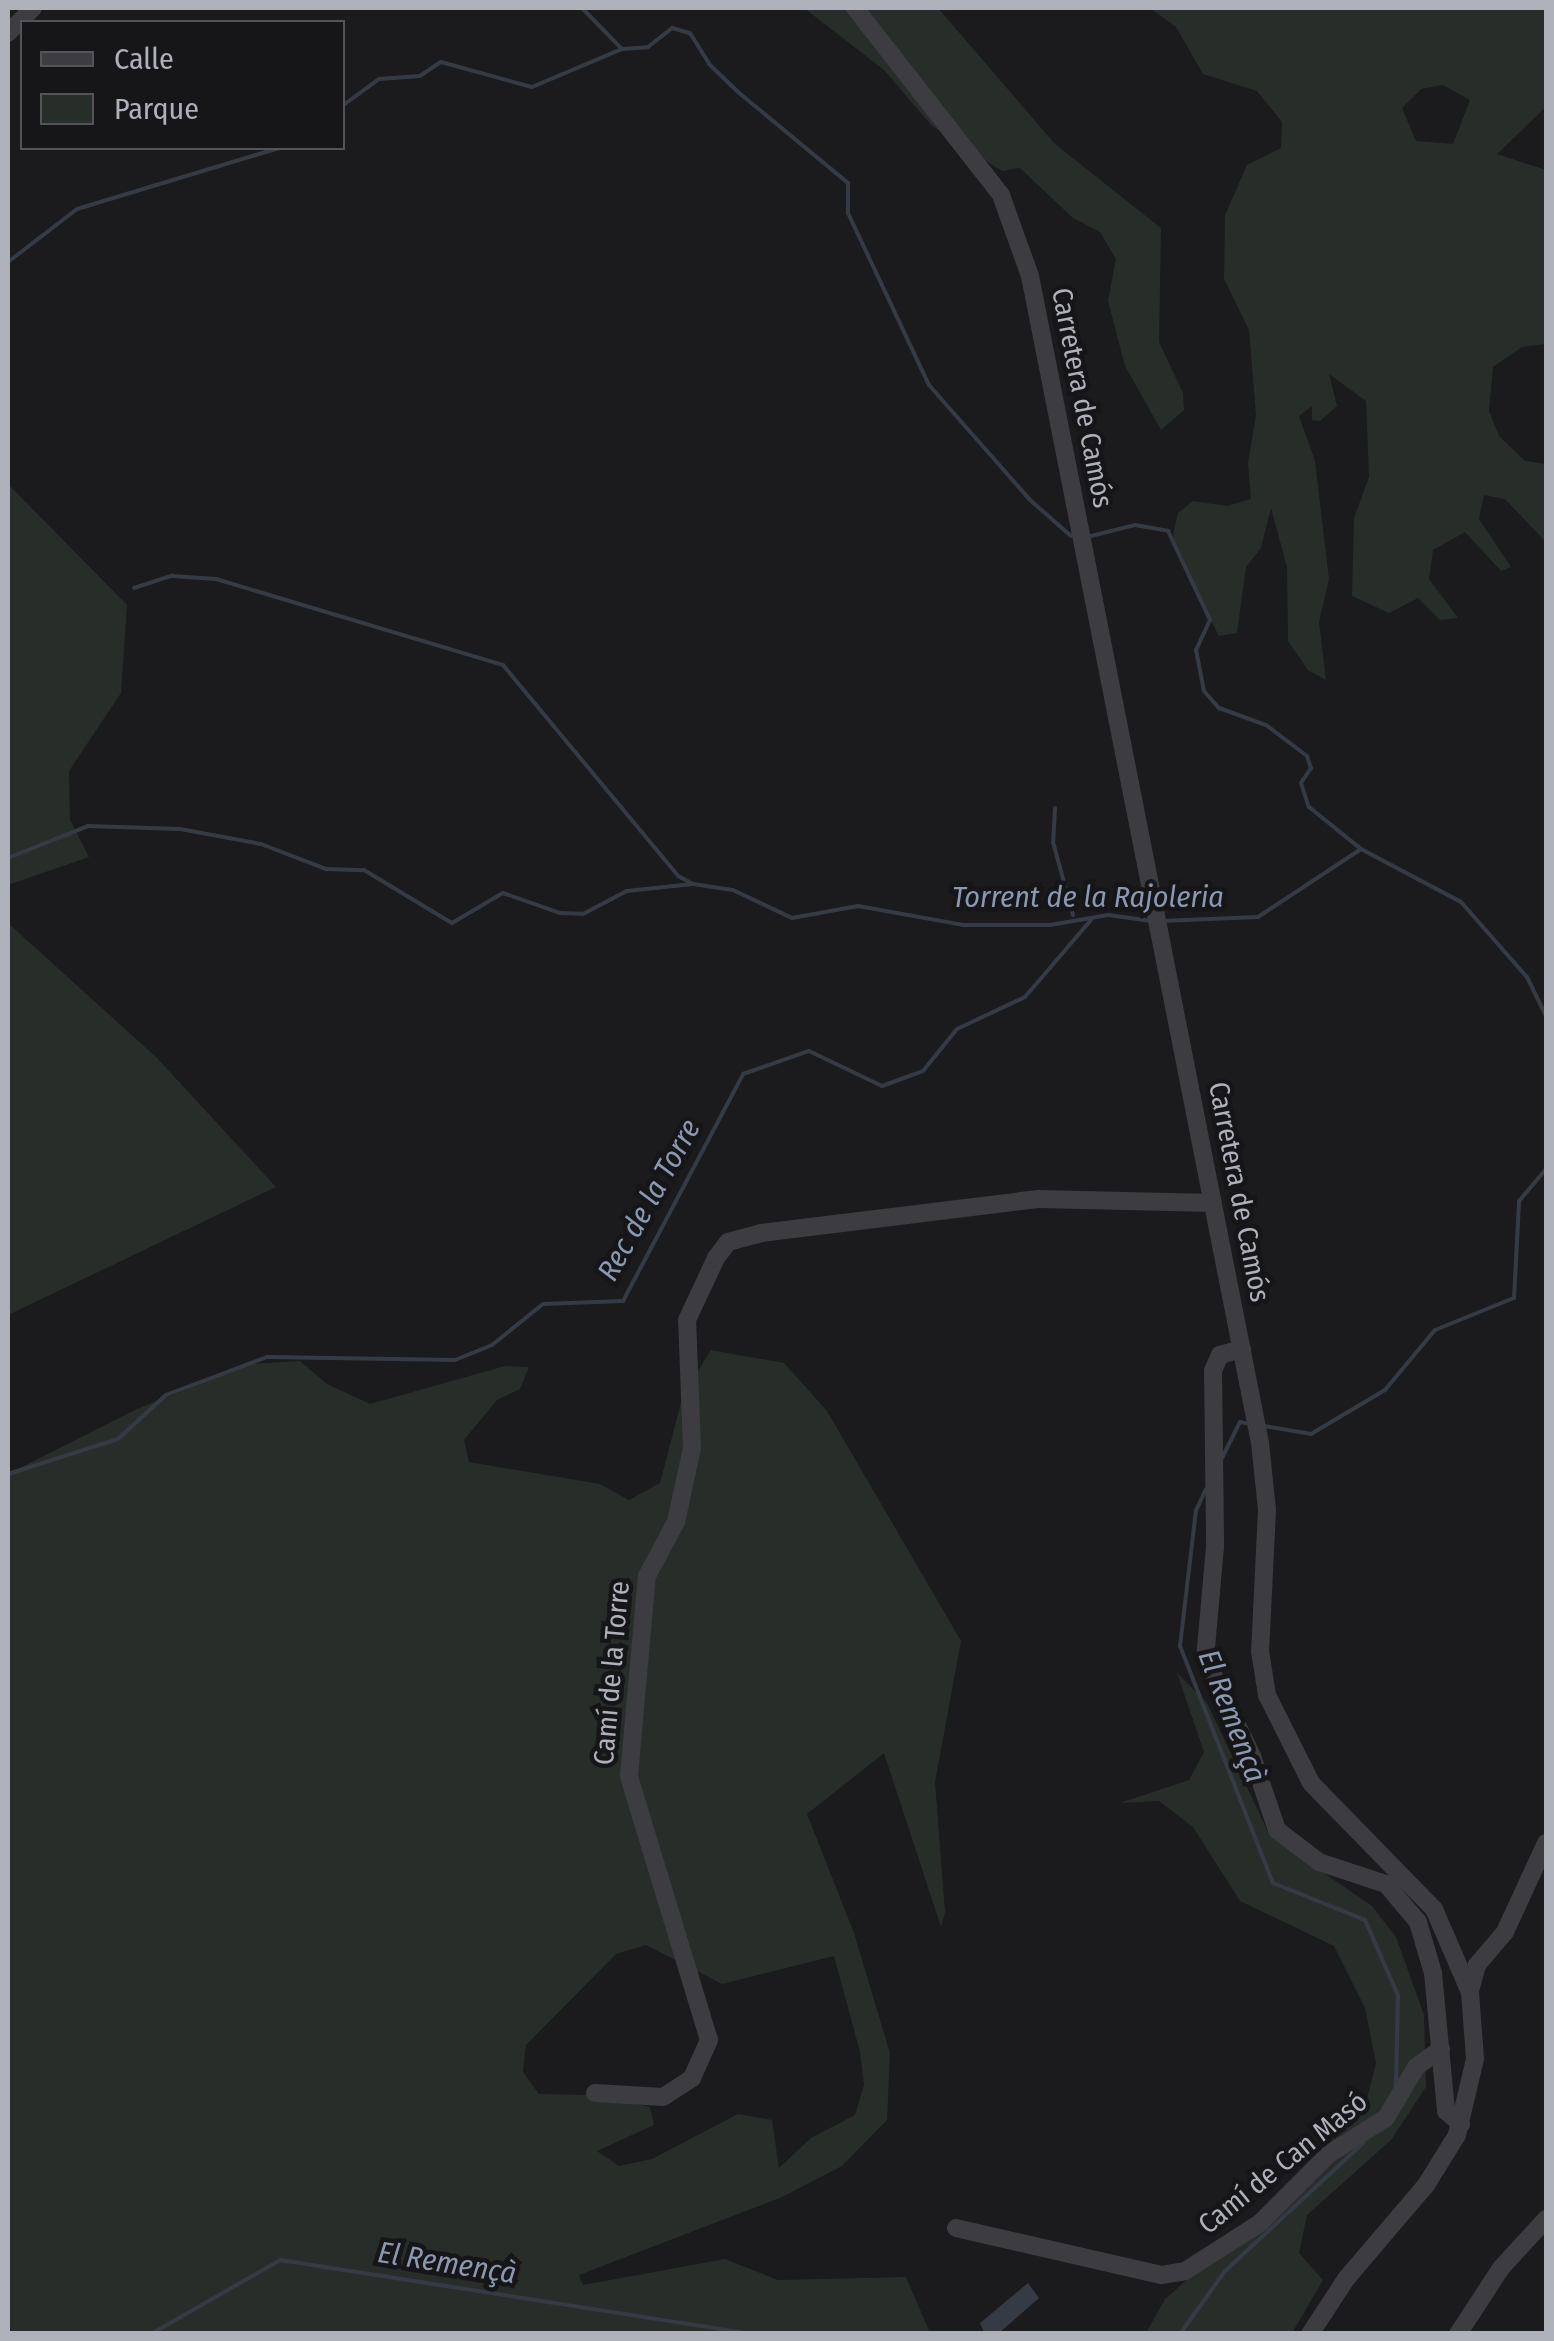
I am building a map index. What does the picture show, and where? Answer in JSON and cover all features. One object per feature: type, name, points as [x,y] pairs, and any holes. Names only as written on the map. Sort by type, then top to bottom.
[{"type":"street","name":"Carretera de Camós","points":[[855,8],[989,176],[1015,226],[1260,1443],[1267,1510],[1260,1651],[1277,1725],[1311,1783],[1408,1876],[1458,1953],[1470,1992],[1476,2032],[1469,2098],[1460,2124],[1426,2185],[1346,2279],[1310,2334]]},
{"type":"street","name":"Camí de la Torre","points":[[594,2093],[663,2097],[692,2078],[709,2040],[629,1776],[646,1576],[676,1522],[692,1448],[687,1320],[716,1258],[728,1242],[761,1233],[1038,1199],[1214,1204]]},
{"type":"street","points":[[1244,1357],[1220,1356],[1213,1371],[1213,1509],[1202,1644],[1214,1686],[1289,1843],[1319,1862],[1386,1884],[1408,1906],[1428,1954],[1446,2111],[1460,2124]]},
{"type":"street","points":[[1470,1992],[1486,1953],[1505,1932],[1546,1843]]},
{"type":"street","points":[[1458,1953],[1486,1953]]},
{"type":"street","name":"Camí de Can Masó","points":[[956,2228],[1161,2274],[1185,2271],[1260,2223],[1329,2154],[1386,2118],[1416,2067],[1440,2049]]},
{"type":"street","points":[[1443,2089],[1452,2098],[1469,2098]]},
{"type":"street","points":[[1458,2334],[1501,2268],[1546,2219]]},
{"type":"green space","points":[[804,8],[938,8],[1055,144],[1161,228],[1159,342],[1183,393],[1184,410],[1161,430],[1125,366],[1108,301],[1116,259],[1100,232],[1073,218],[1020,168],[1002,171],[932,126],[884,70]]},
{"type":"green space","points":[[1150,8],[1546,8],[1546,107],[1497,154],[1546,170],[1546,344],[1522,347],[1493,367],[1489,411],[1499,436],[1525,461],[1546,464],[1546,542],[1505,499],[1484,495],[1479,519],[1511,567],[1501,571],[1465,532],[1433,550],[1429,579],[1458,618],[1440,620],[1418,598],[1389,613],[1352,596],[1354,518],[1369,477],[1366,401],[1329,374],[1337,406],[1320,421],[1312,420],[1312,406],[1299,416],[1315,461],[1329,579],[1319,622],[1326,680],[1308,670],[1288,641],[1287,567],[1271,508],[1261,548],[1246,567],[1237,633],[1219,636],[1179,559],[1173,534],[1178,513],[1193,501],[1227,506],[1251,499],[1248,463],[1256,415],[1249,330],[1224,279],[1225,215],[1247,165],[1281,148],[1282,122],[1257,91],[1203,74],[1176,27]],"holes":[[[1443,85],[1470,100],[1453,144],[1416,141],[1402,108],[1421,89]]]},
{"type":"green space","points":[[8,484],[127,605],[121,693],[69,771],[70,820],[89,857],[8,885]]},
{"type":"green space","points":[[8,923],[157,1058],[276,1187],[8,1315]]},
{"type":"green space","points":[[711,1350],[784,1363],[827,1411],[961,1641],[935,1782],[945,1912],[941,1927],[884,1753],[807,1814],[854,1933],[890,2053],[887,2120],[842,2166],[782,2197],[579,2275],[583,2285],[725,2259],[778,2280],[906,2277],[930,2333],[8,2334],[8,1474],[137,1409],[251,1364],[300,1361],[327,1384],[370,1404],[505,1366],[529,1367],[520,1389],[497,1400],[464,1440],[469,1462],[600,1484],[629,1500],[660,1483],[683,1395]],"holes":[[[646,1945],[722,1984],[834,1956],[860,2052],[864,2085],[855,2115],[811,2138],[779,2168],[772,2120],[738,2114],[652,2159],[619,2166],[597,2151],[654,2125],[650,2107],[592,2095],[539,2094],[523,2072],[526,2045],[616,1954]]]},
{"type":"green space","points":[[1177,1673],[1207,1703],[1270,1836],[1372,1906],[1396,1937],[1424,2015],[1426,2087],[1391,2140],[1307,2215],[1299,2253],[1323,2280],[1292,2333],[1146,2333],[1165,2299],[1267,2210],[1366,2102],[1376,2063],[1365,2008],[1334,1946],[1240,1901],[1193,1827],[1159,1801],[1120,1803],[1189,1780],[1204,1752]]},
{"type":"shaded area","points":[[1028,2283],[1039,2298],[999,2333],[984,2333],[980,2323]]},
{"type":"waterway","points":[[582,8],[622,49]]},
{"type":"waterway","points":[[345,104],[379,79],[420,76],[441,62],[532,87],[622,49],[648,47],[672,28],[690,33],[709,64],[738,92],[848,183],[848,213],[929,385],[1029,499],[1071,536]]},
{"type":"waterway","points":[[8,262],[77,209],[272,150]]},
{"type":"waterway","points":[[1091,536],[1135,525],[1168,531],[1210,620],[1196,650],[1204,691],[1219,708],[1266,725],[1307,756],[1311,768],[1301,783],[1309,807],[1361,849],[1461,902],[1527,977],[1546,1016]]},
{"type":"waterway","points":[[134,588],[172,576],[216,579],[503,665],[678,876],[693,884]]},
{"type":"waterway","points":[[1055,808],[1053,842],[1073,915]]},
{"type":"waterway","name":"Torrent de la Rajoleria","points":[[8,858],[88,826],[180,829],[261,844],[326,869],[364,870],[452,923],[503,893],[560,913],[583,914],[627,891],[693,884],[733,890],[792,918],[858,906],[964,925],[1050,925],[1108,915],[1152,921]]},
{"type":"waterway","name":"Torrent de la Rajoleria","points":[[1162,921],[1258,917],[1361,849]]},
{"type":"waterway","name":"Rec de la Torre","points":[[8,1474],[118,1439],[166,1395],[267,1357],[455,1360],[492,1345],[543,1304],[623,1301],[743,1074],[809,1051],[882,1086],[923,1071],[957,1029],[1025,997],[1091,920]]},
{"type":"waterway","name":"El Remençà","points":[[1264,1426],[1311,1434],[1385,1390],[1435,1330],[1514,1298],[1519,1201],[1546,1169]]},
{"type":"waterway","name":"El Remençà","points":[[1222,1458],[1240,1422],[1250,1424]]},
{"type":"waterway","name":"El Remençà","points":[[1206,1489],[1196,1510],[1180,1646],[1273,1883],[1365,1920],[1398,1995],[1396,2085]]},
{"type":"waterway","name":"El Remençà","points":[[1180,2334],[1225,2271],[1363,2143]]},
{"type":"waterway","name":"El Remençà","points":[[151,2334],[280,2260],[753,2334]]}]
